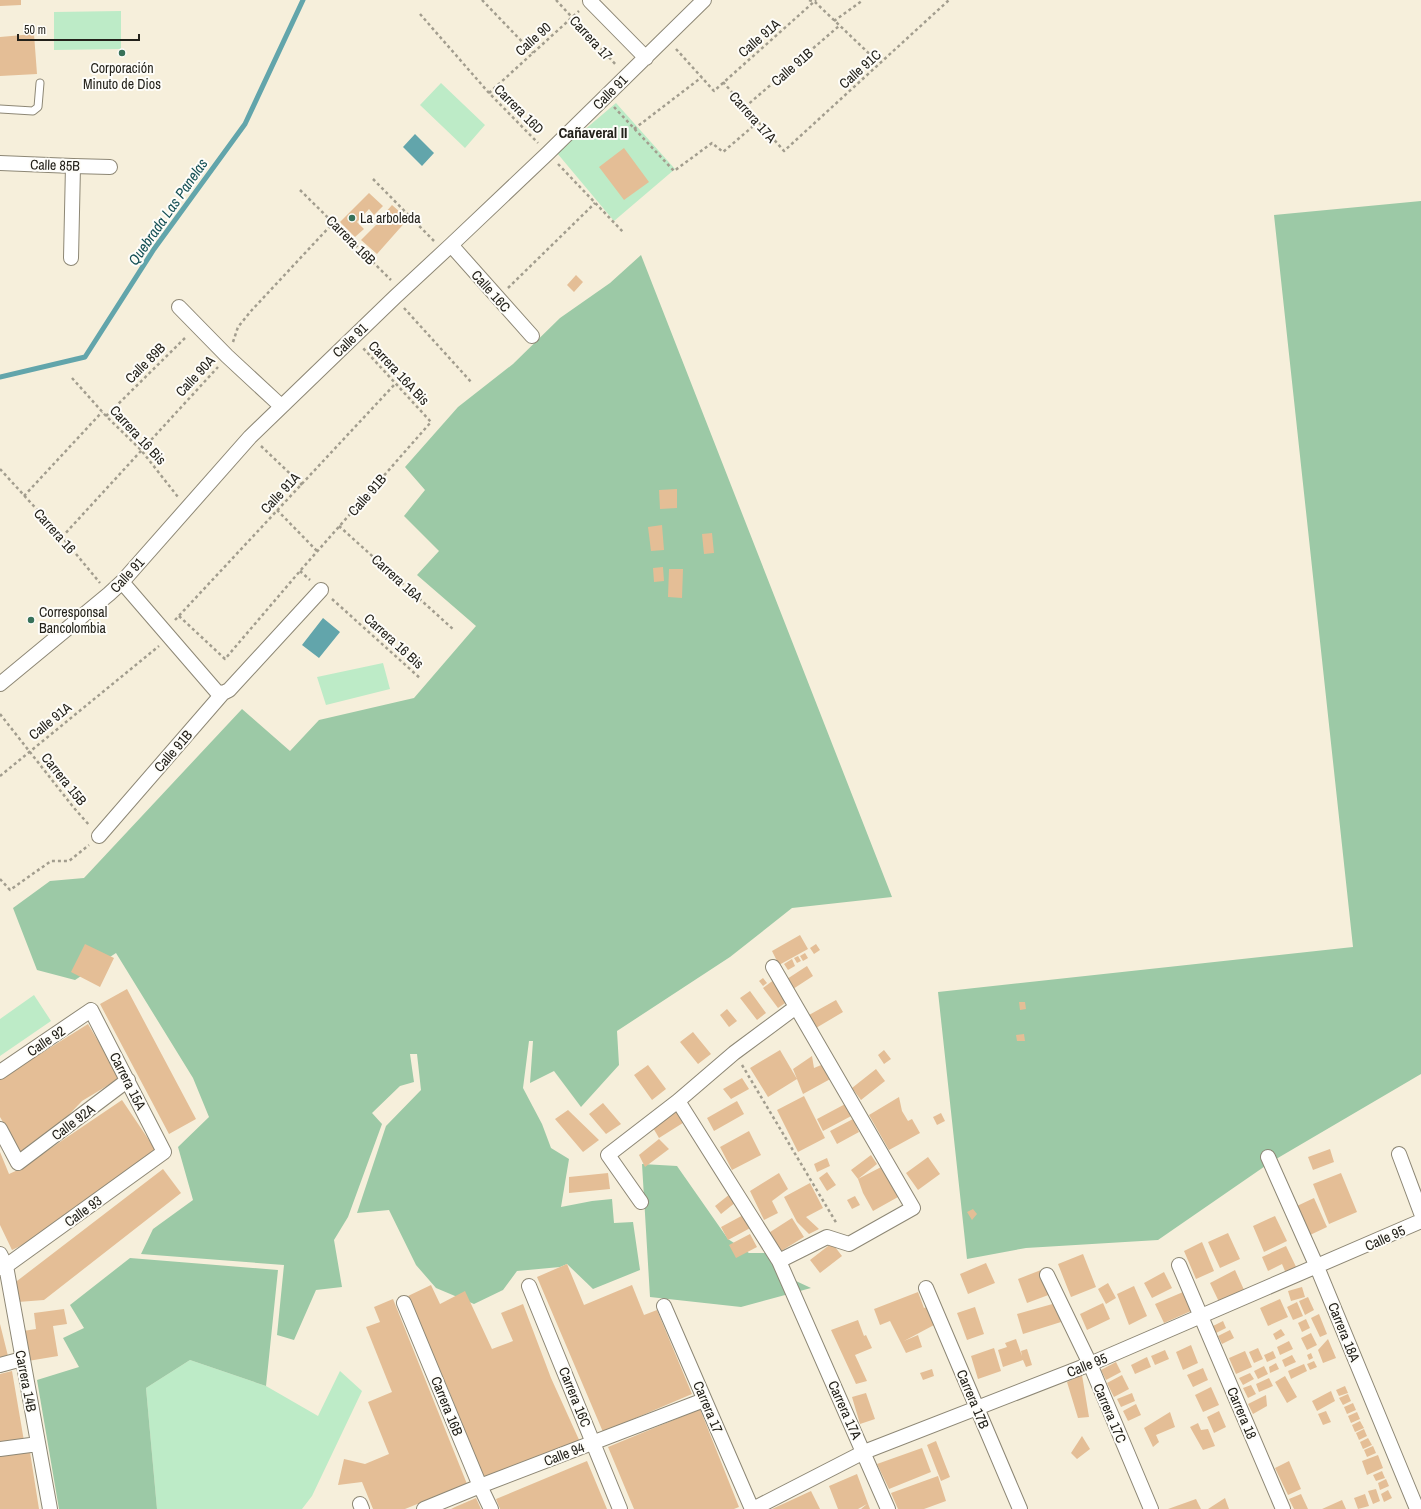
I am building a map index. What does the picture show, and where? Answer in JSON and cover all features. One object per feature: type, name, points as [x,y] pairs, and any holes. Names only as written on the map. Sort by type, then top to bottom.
[{"type":"street","name":"Calle 91","points":[[0,684],[122,582],[250,436],[548,153],[704,0]]},
{"type":"street","name":"Carrera 17","points":[[590,1],[646,58]]},
{"type":"street","name":"Calle 85B","points":[[0,163],[110,167]]},
{"type":"street","points":[[71,258],[73,166]]},
{"type":"street","name":"Calle 16C","points":[[448,248],[498,298],[532,336]]},
{"type":"street","points":[[179,307],[227,356],[281,406]]},
{"type":"street","points":[[122,582],[218,692],[223,693]]},
{"type":"street","name":"Calle 91B","points":[[99,836],[223,693],[228,690],[321,590]]},
{"type":"street","points":[[772,967],[913,1208],[849,1244],[827,1237],[779,1261]]},
{"type":"street","points":[[641,1202],[608,1155],[678,1101],[734,1053],[796,1007]]},
{"type":"street","name":"Calle 92","points":[[0,1072],[91,1010]]},
{"type":"street","name":"Carrera 15A","points":[[91,1010],[164,1152]]},
{"type":"street","name":"Calle 92A","points":[[0,1129],[18,1163],[128,1080]]},
{"type":"street","name":"Carrera 17A","points":[[678,1101],[779,1261],[888,1509]]},
{"type":"street","name":"Calle 93","points":[[2,1263],[164,1152]]},
{"type":"street","points":[[1399,1154],[1421,1213]]},
{"type":"street","name":"Carrera 18A","points":[[1268,1157],[1317,1267],[1417,1509]]},
{"type":"street","name":"Calle 95","points":[[752,1509],[864,1452],[1090,1364],[1421,1221]]},
{"type":"street","name":"Carrera 14B","points":[[2,1263],[50,1509]]},
{"type":"street","name":"Carrera 18","points":[[1179,1266],[1283,1509]]},
{"type":"street","name":"Carrera 17C","points":[[1047,1275],[1090,1364],[1151,1509]]},
{"type":"street","name":"Carrera 16C","points":[[529,1286],[620,1509]]},
{"type":"street","name":"Carrera 17B","points":[[926,1288],[1020,1509]]},
{"type":"street","name":"Carrera 16B","points":[[404,1302],[480,1486],[491,1509]]},
{"type":"street","name":"Carrera 17","points":[[664,1306],[752,1509]]},
{"type":"street","points":[[0,1365],[22,1360]]},
{"type":"street","name":"Calle 94","points":[[424,1509],[704,1400]]},
{"type":"street","points":[[0,1449],[38,1444]]},
{"type":"lane","points":[[0,109],[33,111],[38,107],[40,83]]},
{"type":"path","points":[[482,0],[533,53]]},
{"type":"path","name":"Carrera 17","points":[[556,0],[626,76]]},
{"type":"path","points":[[809,0],[816,1],[839,26],[880,64]]},
{"type":"path","points":[[834,21],[863,0]]},
{"type":"path","name":"Calle 91C","points":[[784,151],[949,0]]},
{"type":"path","name":"Calle 90","points":[[489,93],[590,1]]},
{"type":"path","name":"Calle 91A","points":[[714,91],[816,1]]},
{"type":"path","name":"Carrera 16D","points":[[420,14],[489,93],[624,233]]},
{"type":"path","name":"Calle 91B","points":[[745,108],[839,26]]},
{"type":"path","name":"Carrera 17A","points":[[665,38],[714,91]]},
{"type":"path","points":[[634,129],[702,77]]},
{"type":"path","name":"Carrera 17A","points":[[723,82],[784,151]]},
{"type":"path","points":[[605,98],[674,171],[712,143],[723,152],[758,122]]},
{"type":"path","points":[[373,179],[448,248]]},
{"type":"path","name":"Carrera 16B","points":[[300,190],[333,223],[398,294],[472,383]]},
{"type":"path","points":[[498,298],[595,203]]},
{"type":"path","name":"Calle 90A","points":[[62,537],[227,356],[238,327],[333,223]]},
{"type":"path","name":"Calle 89B","points":[[106,416],[197,325]]},
{"type":"path","name":"Carrera 16A Bis","points":[[353,338],[431,422]]},
{"type":"path","name":"Carrera 16 Bis","points":[[72,378],[102,412],[141,450],[187,508]]},
{"type":"path","name":"Calle 91A","points":[[224,660],[179,616],[395,384]]},
{"type":"path","points":[[24,496],[102,412]]},
{"type":"path","name":"Calle 91B","points":[[224,660],[317,551],[431,422]]},
{"type":"path","points":[[250,436],[302,484]]},
{"type":"path","name":"Carrera 16","points":[[0,469],[62,537],[109,594]]},
{"type":"path","points":[[277,510],[317,551]]},
{"type":"path","name":"Carrera 16A","points":[[340,526],[454,630]]},
{"type":"path","name":"Carrera 16 Bis","points":[[300,571],[421,679]]},
{"type":"path","name":"Calle 91A","points":[[0,776],[170,637]]},
{"type":"path","name":"Carrera 15B","points":[[0,714],[74,808],[99,836]]},
{"type":"path","points":[[0,879],[10,890],[51,861],[69,861],[99,836]]},
{"type":"path","points":[[734,1053],[849,1244]]},
{"type":"green space","points":[[121,11],[121,49],[54,50],[54,12]]},
{"type":"green space","points":[[441,83],[485,125],[465,148],[420,105]]},
{"type":"green space","points":[[616,103],[675,169],[614,221],[557,153]]},
{"type":"green space","points":[[1421,201],[1421,1074],[1271,1162],[1158,1240],[1026,1248],[967,1259],[938,992],[1353,947],[1274,215]]},
{"type":"green space","points":[[641,255],[892,897],[792,908],[730,957],[617,1031],[619,1065],[581,1107],[554,1071],[530,1083],[533,1041],[529,1041],[523,1088],[542,1124],[551,1148],[569,1159],[561,1207],[612,1199],[614,1223],[633,1222],[640,1270],[593,1289],[567,1264],[560,1267],[517,1271],[503,1290],[474,1304],[436,1288],[416,1265],[389,1210],[357,1213],[386,1126],[421,1090],[417,1054],[410,1054],[414,1082],[400,1086],[372,1113],[382,1124],[348,1217],[334,1240],[342,1287],[316,1290],[294,1340],[277,1335],[284,1265],[141,1254],[153,1229],[193,1200],[178,1147],[209,1117],[193,1078],[116,953],[75,980],[37,970],[13,908],[50,881],[84,878],[242,709],[290,751],[319,720],[414,698],[476,626],[417,575],[439,551],[404,516],[425,490],[405,467],[458,407],[513,364],[560,318],[610,283]]},
{"type":"green space","points":[[383,663],[390,689],[326,705],[317,677]]},
{"type":"green space","points":[[34,995],[51,1021],[0,1056],[0,1019]]},
{"type":"green space","points":[[642,1164],[677,1166],[728,1239],[749,1253],[769,1253],[783,1275],[811,1288],[741,1307],[650,1297]]},
{"type":"green space","points":[[130,1258],[278,1270],[266,1386],[190,1360],[146,1388],[157,1509],[59,1509],[37,1380],[79,1367],[63,1338],[84,1328],[70,1305]]},
{"type":"green space","points":[[190,1360],[266,1386],[318,1416],[340,1371],[362,1391],[312,1496],[302,1509],[157,1509],[146,1388]]},
{"type":"water","points":[[415,134],[434,153],[422,166],[403,147]]},
{"type":"water","points":[[323,618],[340,632],[319,658],[302,645]]},
{"type":"building","points":[[0,0],[21,0],[21,5],[0,6]]},
{"type":"building","points":[[34,34],[37,74],[0,76],[0,37]]},
{"type":"building","points":[[624,148],[649,182],[624,200],[599,167]]},
{"type":"building","name":"La arboleda","points":[[369,193],[383,206],[374,215],[369,209],[357,222],[364,229],[355,237],[340,222]]},
{"type":"building","points":[[392,205],[408,219],[377,254],[361,240],[387,214],[385,213]]},
{"type":"building","points":[[576,275],[583,282],[574,292],[567,285]]},
{"type":"building","points":[[677,489],[677,508],[660,509],[659,490]]},
{"type":"building","points":[[662,525],[664,550],[651,551],[648,527]]},
{"type":"building","points":[[712,533],[714,553],[704,554],[702,534]]},
{"type":"building","points":[[663,567],[664,581],[654,582],[653,568]]},
{"type":"building","points":[[669,569],[683,569],[682,598],[668,597]]},
{"type":"building","points":[[800,935],[808,949],[779,965],[772,951]]},
{"type":"building","points":[[85,944],[114,958],[100,987],[71,972]]},
{"type":"building","points":[[816,944],[820,950],[814,954],[810,948]]},
{"type":"building","points":[[805,953],[808,958],[803,961],[800,956]]},
{"type":"building","points":[[798,956],[801,961],[797,963],[794,958]]},
{"type":"building","points":[[792,959],[795,966],[788,970],[784,964]]},
{"type":"building","points":[[807,966],[813,976],[793,989],[787,979]]},
{"type":"building","points":[[763,978],[767,983],[763,986],[759,981]]},
{"type":"building","points":[[775,979],[791,999],[778,1008],[763,988]]},
{"type":"building","points":[[127,989],[196,1119],[169,1134],[100,1004]]},
{"type":"building","points":[[750,991],[766,1013],[757,1020],[740,998]]},
{"type":"building","points":[[836,1000],[843,1012],[816,1028],[809,1015]]},
{"type":"building","points":[[1019,1002],[1025,1002],[1026,1009],[1020,1010]]},
{"type":"building","points":[[727,1009],[737,1021],[729,1027],[720,1015]]},
{"type":"building","points":[[88,1024],[120,1078],[82,1101],[62,1122],[22,1154],[0,1117],[0,1079]]},
{"type":"building","points":[[693,1032],[711,1054],[698,1064],[680,1042]]},
{"type":"building","points":[[1024,1034],[1025,1041],[1017,1041],[1016,1035]]},
{"type":"building","points":[[780,1050],[797,1079],[768,1097],[750,1068]]},
{"type":"building","points":[[884,1050],[891,1059],[884,1064],[878,1055]]},
{"type":"building","points":[[812,1056],[814,1068],[826,1063],[834,1077],[803,1094],[793,1069]]},
{"type":"building","points":[[648,1065],[666,1089],[652,1100],[634,1075]]},
{"type":"building","points":[[876,1069],[885,1081],[861,1100],[852,1088]]},
{"type":"building","points":[[742,1078],[749,1089],[731,1099],[723,1089]]},
{"type":"building","points":[[804,1096],[825,1138],[798,1152],[777,1110]]},
{"type":"building","points":[[899,1097],[902,1111],[908,1121],[912,1119],[920,1133],[889,1150],[869,1115]]},
{"type":"building","points":[[122,1100],[157,1152],[39,1237],[12,1250],[0,1225],[0,1152],[9,1174],[20,1169]]},
{"type":"building","points":[[737,1101],[744,1114],[714,1131],[707,1118]]},
{"type":"building","points":[[849,1102],[855,1114],[823,1131],[817,1119]]},
{"type":"building","points":[[603,1103],[621,1124],[606,1134],[589,1114]]},
{"type":"building","points":[[679,1109],[686,1121],[659,1138],[652,1126]]},
{"type":"building","points":[[568,1110],[599,1140],[583,1152],[555,1119]]},
{"type":"building","points":[[941,1113],[945,1121],[937,1125],[933,1117]]},
{"type":"building","points":[[853,1119],[859,1132],[837,1144],[830,1131]]},
{"type":"building","points":[[749,1131],[761,1155],[732,1170],[720,1147]]},
{"type":"building","points":[[659,1139],[669,1149],[645,1167],[639,1155]]},
{"type":"building","points":[[1330,1149],[1334,1162],[1313,1170],[1308,1157]]},
{"type":"building","points":[[871,1155],[877,1164],[858,1179],[851,1170]]},
{"type":"building","points":[[928,1157],[940,1174],[918,1190],[906,1173]]},
{"type":"building","points":[[827,1158],[830,1166],[817,1172],[814,1164]]},
{"type":"building","points":[[885,1165],[888,1179],[898,1197],[873,1211],[863,1193],[858,1179]]},
{"type":"building","points":[[163,1169],[181,1193],[44,1300],[18,1302],[16,1286],[17,1281]]},
{"type":"building","points":[[827,1172],[836,1185],[827,1191],[819,1178]]},
{"type":"building","points":[[608,1173],[610,1189],[569,1193],[569,1177]]},
{"type":"building","points":[[779,1173],[788,1189],[772,1201],[778,1213],[764,1220],[750,1191]]},
{"type":"building","points":[[1341,1173],[1357,1212],[1329,1224],[1313,1184]]},
{"type":"building","points":[[810,1183],[823,1208],[806,1217],[819,1229],[809,1234],[797,1222],[784,1197]]},
{"type":"building","points":[[730,1194],[736,1202],[721,1214],[715,1206]]},
{"type":"building","points":[[855,1196],[860,1205],[852,1209],[847,1200]]},
{"type":"building","points":[[1314,1198],[1327,1227],[1310,1235],[1297,1206]]},
{"type":"building","points":[[973,1209],[977,1214],[972,1220],[967,1212]]},
{"type":"building","points":[[747,1213],[754,1226],[728,1240],[721,1227]]},
{"type":"building","points":[[1275,1216],[1287,1241],[1264,1252],[1253,1226]]},
{"type":"building","points":[[792,1218],[804,1237],[778,1253],[767,1234]]},
{"type":"building","points":[[1228,1233],[1240,1259],[1220,1268],[1208,1242]]},
{"type":"building","points":[[750,1234],[757,1247],[736,1258],[729,1245]]},
{"type":"building","points":[[1202,1242],[1214,1271],[1196,1279],[1184,1251]]},
{"type":"building","points":[[832,1243],[842,1256],[820,1273],[810,1260]]},
{"type":"building","points":[[1286,1246],[1299,1273],[1288,1278],[1282,1264],[1268,1271],[1262,1257]]},
{"type":"building","points":[[1083,1254],[1096,1287],[1071,1297],[1058,1264]]},
{"type":"building","points":[[986,1263],[995,1283],[968,1294],[960,1274]]},
{"type":"building","points":[[567,1264],[584,1305],[632,1285],[644,1315],[657,1310],[692,1394],[603,1432],[537,1277]]},
{"type":"building","points":[[1041,1270],[1051,1294],[1027,1303],[1018,1279]]},
{"type":"building","points":[[1235,1270],[1245,1292],[1220,1304],[1210,1283]]},
{"type":"building","points":[[1164,1272],[1172,1288],[1152,1298],[1144,1283]]},
{"type":"building","points":[[1108,1283],[1116,1298],[1106,1304],[1098,1289]]},
{"type":"building","points":[[431,1285],[440,1304],[465,1291],[492,1349],[513,1341],[501,1313],[523,1304],[551,1378],[580,1442],[484,1480],[449,1391],[408,1296]]},
{"type":"building","points":[[1134,1286],[1147,1316],[1129,1325],[1117,1294]]},
{"type":"building","points":[[1302,1287],[1305,1297],[1291,1301],[1288,1291]]},
{"type":"building","points":[[918,1292],[924,1308],[930,1306],[934,1325],[904,1341],[918,1335],[922,1347],[906,1353],[890,1321],[880,1325],[874,1309]]},
{"type":"building","points":[[1183,1292],[1191,1311],[1164,1323],[1155,1304]]},
{"type":"building","points":[[1308,1297],[1314,1310],[1305,1315],[1299,1301]]},
{"type":"building","points":[[393,1299],[467,1484],[405,1509],[373,1509],[362,1482],[338,1485],[344,1459],[365,1464],[389,1454],[368,1402],[392,1392],[366,1327],[380,1322],[374,1307]]},
{"type":"building","points":[[1280,1299],[1288,1317],[1268,1326],[1260,1308]]},
{"type":"building","points":[[1297,1302],[1303,1316],[1293,1320],[1287,1307]]},
{"type":"building","points":[[1056,1303],[1061,1322],[1023,1334],[1017,1314]]},
{"type":"building","points":[[1103,1303],[1110,1319],[1087,1330],[1080,1314]]},
{"type":"building","points":[[975,1307],[984,1334],[967,1340],[957,1313]]},
{"type":"building","points":[[64,1309],[67,1324],[53,1326],[58,1356],[28,1361],[23,1331],[36,1329],[34,1313]]},
{"type":"building","points":[[1319,1314],[1327,1334],[1320,1337],[1311,1318]]},
{"type":"building","points":[[1306,1319],[1310,1328],[1302,1332],[1298,1323]]},
{"type":"building","points":[[858,1320],[864,1336],[866,1335],[872,1348],[855,1355],[867,1381],[856,1384],[831,1330]]},
{"type":"building","points":[[1223,1321],[1226,1328],[1216,1333],[1213,1326]]},
{"type":"building","points":[[0,1324],[8,1356],[0,1358]]},
{"type":"building","points":[[1281,1329],[1285,1335],[1276,1340],[1273,1334]]},
{"type":"building","points":[[1230,1330],[1234,1338],[1222,1344],[1218,1336]]},
{"type":"building","points":[[1311,1333],[1317,1345],[1307,1350],[1301,1338]]},
{"type":"building","points":[[1016,1339],[1022,1356],[1021,1351],[1027,1349],[1032,1365],[1026,1367],[1023,1360],[1003,1367],[998,1350],[1007,1347],[1005,1343]]},
{"type":"building","points":[[1328,1339],[1336,1358],[1323,1363],[1318,1350]]},
{"type":"building","points":[[1289,1341],[1293,1349],[1280,1355],[1277,1347]]},
{"type":"building","points":[[1191,1345],[1198,1363],[1183,1370],[1176,1352]]},
{"type":"building","points":[[994,1348],[1001,1371],[978,1379],[971,1356]]},
{"type":"building","points":[[1258,1348],[1263,1359],[1254,1363],[1249,1352]]},
{"type":"building","points":[[1165,1350],[1169,1359],[1155,1365],[1151,1356]]},
{"type":"building","points":[[1245,1351],[1252,1367],[1236,1374],[1229,1358]]},
{"type":"building","points":[[1273,1351],[1276,1358],[1267,1362],[1264,1355]]},
{"type":"building","points":[[1311,1353],[1313,1358],[1309,1360],[1307,1355]]},
{"type":"building","points":[[1292,1355],[1296,1362],[1285,1367],[1282,1360]]},
{"type":"building","points":[[1147,1357],[1151,1367],[1135,1374],[1131,1365]]},
{"type":"building","points":[[1314,1361],[1317,1367],[1310,1370],[1307,1364]]},
{"type":"building","points":[[1116,1362],[1121,1372],[1106,1380],[1101,1370]]},
{"type":"building","points":[[1276,1363],[1279,1369],[1270,1373],[1269,1367]]},
{"type":"building","points":[[1304,1364],[1307,1371],[1291,1379],[1288,1371]]},
{"type":"building","points":[[1264,1366],[1268,1374],[1258,1379],[1254,1371]]},
{"type":"building","points":[[1203,1368],[1208,1380],[1193,1387],[1187,1375]]},
{"type":"building","points":[[932,1369],[934,1376],[923,1380],[920,1373]]},
{"type":"building","points":[[12,1371],[24,1441],[0,1445],[0,1374]]},
{"type":"building","points":[[1250,1373],[1254,1379],[1243,1385],[1239,1378]]},
{"type":"building","points":[[1082,1375],[1089,1417],[1078,1418],[1067,1382]]},
{"type":"building","points":[[1122,1375],[1129,1389],[1114,1397],[1107,1383]]},
{"type":"building","points":[[1285,1376],[1297,1397],[1287,1403],[1275,1382]]},
{"type":"building","points":[[1269,1378],[1273,1386],[1259,1392],[1256,1384]]},
{"type":"building","points":[[1251,1385],[1256,1394],[1248,1398],[1243,1388]]},
{"type":"building","points":[[1345,1386],[1348,1393],[1339,1396],[1336,1390]]},
{"type":"building","points":[[1211,1387],[1219,1405],[1203,1412],[1195,1395]]},
{"type":"building","points":[[1331,1391],[1335,1401],[1317,1411],[1312,1401]]},
{"type":"building","points":[[866,1393],[875,1419],[860,1424],[852,1397]]},
{"type":"building","points":[[1132,1393],[1135,1401],[1121,1407],[1117,1399]]},
{"type":"building","points":[[1348,1394],[1351,1401],[1343,1405],[1339,1398]]},
{"type":"building","points":[[1266,1395],[1267,1406],[1253,1414],[1248,1404]]},
{"type":"building","points":[[1353,1403],[1356,1410],[1347,1414],[1344,1407]]},
{"type":"building","points":[[1136,1404],[1141,1415],[1128,1421],[1123,1411]]},
{"type":"building","points":[[700,1409],[739,1507],[734,1509],[634,1509],[608,1447]]},
{"type":"building","points":[[1219,1411],[1226,1427],[1214,1433],[1207,1417]]},
{"type":"building","points":[[1326,1411],[1331,1422],[1323,1425],[1318,1414]]},
{"type":"building","points":[[1170,1412],[1175,1427],[1156,1435],[1159,1442],[1153,1447],[1144,1428]]},
{"type":"building","points":[[1357,1412],[1360,1419],[1351,1423],[1348,1416]]},
{"type":"building","points":[[1360,1421],[1364,1428],[1355,1432],[1352,1425]]},
{"type":"building","points":[[1198,1423],[1201,1430],[1208,1429],[1215,1446],[1203,1450],[1190,1427]]},
{"type":"building","points":[[1364,1429],[1367,1436],[1359,1440],[1356,1433]]},
{"type":"building","points":[[1082,1436],[1090,1449],[1077,1459],[1071,1453]]},
{"type":"building","points":[[1368,1438],[1372,1445],[1363,1449],[1360,1442]]},
{"type":"building","points":[[936,1441],[950,1477],[941,1481],[927,1445]]},
{"type":"building","points":[[1373,1446],[1376,1453],[1367,1457],[1364,1450]]},
{"type":"building","points":[[922,1448],[931,1472],[889,1489],[877,1464]]},
{"type":"building","points":[[30,1452],[39,1509],[0,1509],[0,1456]]},
{"type":"building","points":[[1378,1455],[1383,1468],[1367,1475],[1362,1461]]},
{"type":"building","points":[[587,1461],[607,1509],[500,1509],[496,1499]]},
{"type":"building","points":[[1289,1461],[1301,1489],[1288,1495],[1275,1468]]},
{"type":"building","points":[[1382,1471],[1385,1478],[1376,1481],[1373,1475]]},
{"type":"building","points":[[857,1474],[870,1509],[861,1509],[867,1504],[858,1509],[838,1509],[829,1486]]},
{"type":"building","points":[[938,1476],[946,1501],[924,1509],[898,1509],[891,1493]]},
{"type":"building","points":[[1386,1479],[1389,1486],[1380,1490],[1378,1483]]},
{"type":"building","points":[[1376,1489],[1380,1501],[1373,1504],[1368,1491]]},
{"type":"building","points":[[1388,1490],[1392,1498],[1384,1502],[1381,1494]]},
{"type":"building","points":[[811,1491],[820,1509],[772,1509]]},
{"type":"building","points":[[1301,1494],[1308,1509],[1294,1509],[1289,1499]]},
{"type":"building","points":[[1365,1494],[1369,1506],[1358,1509],[1354,1498]]},
{"type":"building","points":[[476,1498],[481,1509],[451,1509],[455,1507]]},
{"type":"building","points":[[1225,1498],[1229,1509],[1208,1509]]},
{"type":"building","points":[[1196,1499],[1201,1509],[1168,1509]]},
{"type":"building","points":[[1342,1500],[1346,1509],[1322,1509]]},
{"type":"waterway","name":"Quebrada Las Panelas","points":[[0,377],[85,357],[154,249],[245,124],[303,0]]},
{"type":"place","name":"Corporación Minuto de Dios","points":[[122,53]]},
{"type":"place","name":"La arboleda","points":[[352,218]]},
{"type":"place","name":"Corresponsal Bancolombia","points":[[31,620]]},
{"type":"district","name":"Cañaveral II","points":[[593,133]]}]
